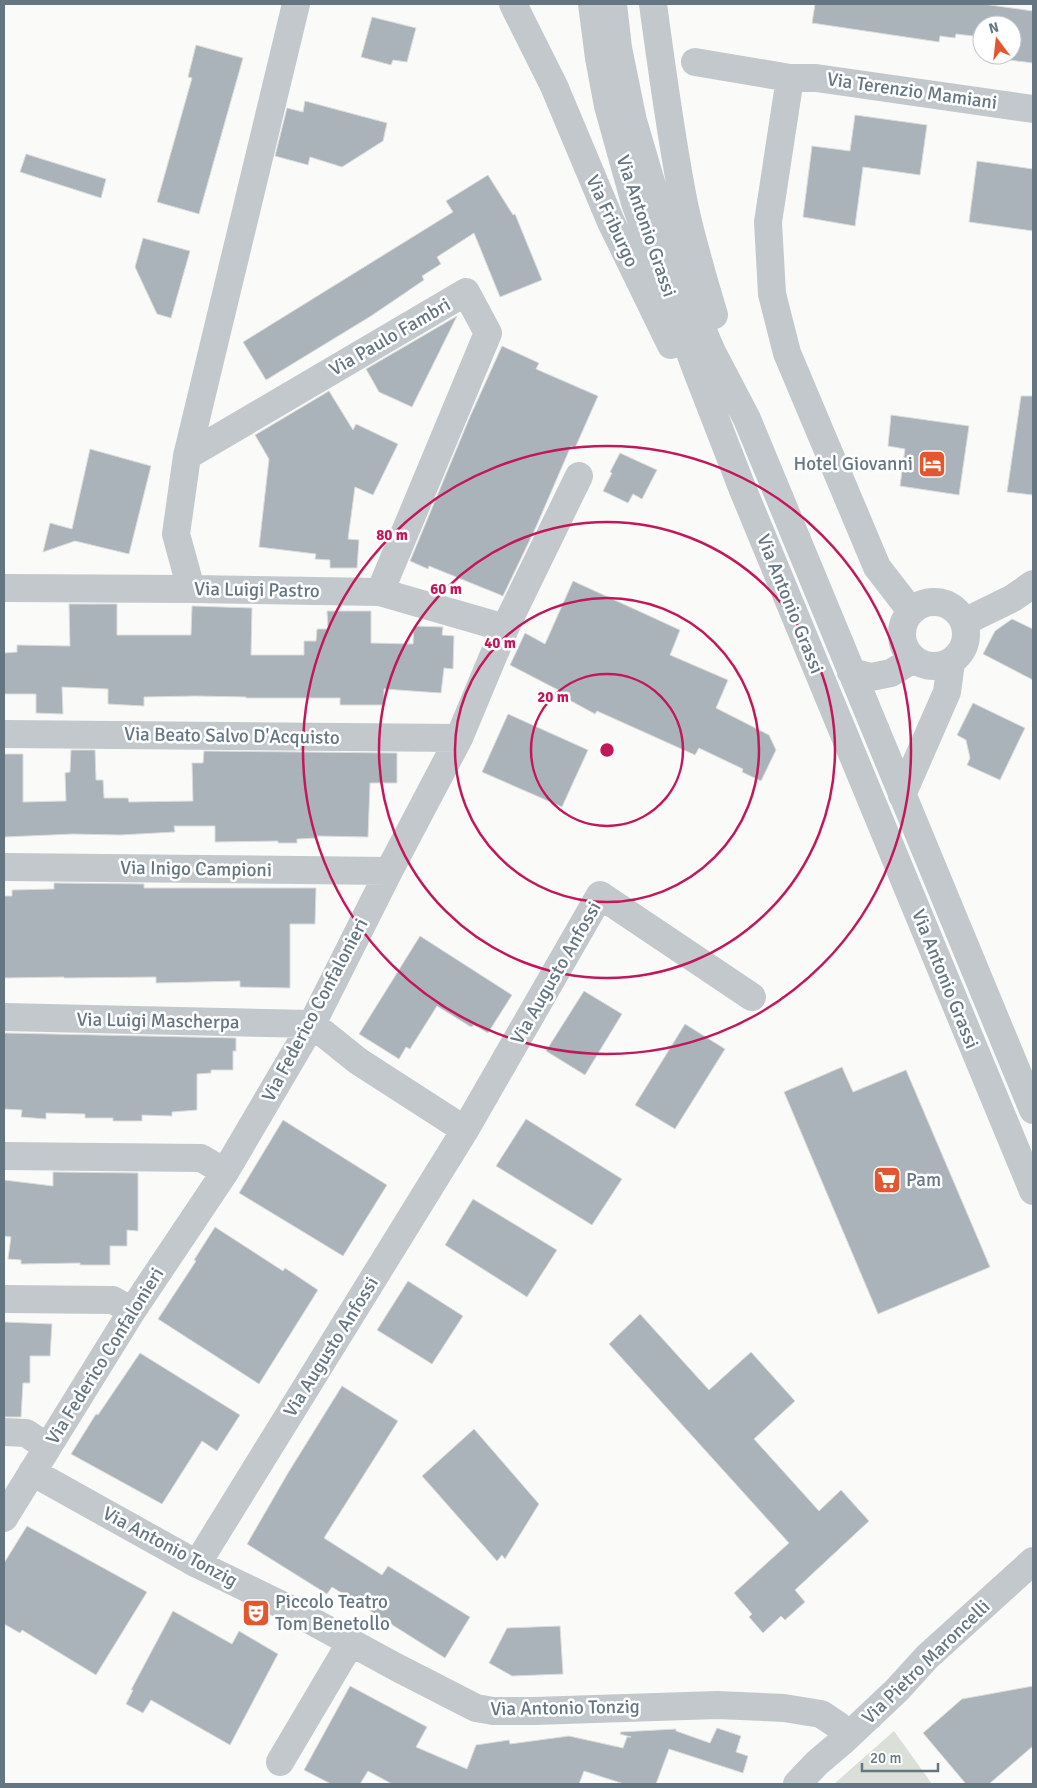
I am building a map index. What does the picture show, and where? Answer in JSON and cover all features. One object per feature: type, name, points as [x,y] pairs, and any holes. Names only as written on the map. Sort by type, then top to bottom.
[{"type":"street","points":[[191,589],[176,534],[187,456],[296,4]]},
{"type":"street","name":"Via Friburgo","points":[[513,4],[554,86],[610,222],[743,490]]},
{"type":"street","name":"Via Antonio Grassi","points":[[592,4],[608,106],[635,203],[696,368],[743,490],[1033,1191]]},
{"type":"street","name":"Via Antonio Grassi","points":[[613,4],[618,48],[634,121],[658,206],[690,302],[712,352],[746,419],[1033,1110]]},
{"type":"street","points":[[653,4],[664,86],[684,205],[697,257],[746,419]]},
{"type":"street","name":"Via Terenzio Mamiani","points":[[695,62],[790,78],[816,78],[1033,109]]},
{"type":"street","points":[[790,78],[768,222],[772,294],[787,353],[876,567],[911,611]]},
{"type":"street","name":"Via Paulo Fambri","points":[[187,456],[466,292],[488,333],[380,592]]},
{"type":"street","name":"Via Federico Confalonieri","points":[[4,1518],[132,1311],[224,1172],[312,1024],[389,870],[459,738],[505,628],[579,476]]},
{"type":"street","points":[[964,622],[1013,598],[1033,584]]},
{"type":"street","name":"Via Luigi Pastro","points":[[4,588],[380,592],[505,628]]},
{"type":"street","points":[[940,602],[950,606],[959,613],[964,622],[965,644],[951,662],[942,666],[922,664],[913,659],[906,651],[902,641],[902,630],[905,620],[911,611],[919,605],[940,602]]},
{"type":"street","points":[[851,672],[871,677],[891,673],[913,659]]},
{"type":"street","points":[[902,795],[947,692],[951,662]]},
{"type":"street","name":"Via Beato Salvo D'Acquisto","points":[[4,734],[459,738]]},
{"type":"street","name":"Via Inigo Campioni","points":[[4,867],[389,870]]},
{"type":"street","name":"Via Augusto Anfossi","points":[[197,1564],[465,1130],[600,895],[752,997]]},
{"type":"street","name":"Via Luigi Mascherpa","points":[[4,1017],[312,1024]]},
{"type":"street","points":[[312,1024],[358,1061],[465,1130]]},
{"type":"street","points":[[4,1156],[201,1158],[224,1172]]},
{"type":"street","points":[[4,1299],[113,1300],[132,1311]]},
{"type":"street","points":[[4,1432],[26,1433],[47,1447]]},
{"type":"street","name":"Via Antonio Tonzig","points":[[32,1472],[197,1564],[286,1607],[476,1708],[493,1712],[717,1705],[784,1708],[820,1714],[839,1726],[844,1740]]},
{"type":"street","name":"Via Pietro Maroncelli","points":[[797,1784],[816,1763],[844,1740],[897,1690],[927,1657],[1033,1561]]},
{"type":"street","points":[[280,1762],[351,1642]]},
{"type":"shaded area","points":[[894,1731],[932,1784],[834,1784]]},
{"type":"building","points":[[815,4],[983,4],[1033,11],[1033,63],[1022,62],[1022,15],[972,15],[972,36],[956,34],[955,38],[940,36],[939,42],[812,23]]},
{"type":"building","points":[[372,17],[416,28],[407,62],[393,60],[391,65],[361,57]]},
{"type":"building","points":[[196,45],[243,58],[199,214],[157,202],[192,78],[188,77]]},
{"type":"building","points":[[305,101],[387,123],[383,141],[342,167],[310,157],[308,165],[275,156],[287,108],[303,112]]},
{"type":"building","points":[[855,115],[927,125],[920,175],[863,167],[855,226],[803,217],[812,146],[850,151]]},
{"type":"building","points":[[26,154],[106,179],[101,198],[20,172]]},
{"type":"building","points":[[977,161],[1033,169],[1033,231],[969,222]]},
{"type":"building","points":[[488,175],[513,215],[515,214],[542,280],[500,297],[474,233],[437,257],[441,264],[422,276],[424,280],[371,316],[266,380],[243,342],[453,212],[446,201]]},
{"type":"building","points":[[143,238],[190,251],[171,318],[157,314],[135,267]]},
{"type":"building","points":[[457,316],[412,407],[379,392],[366,369]]},
{"type":"building","points":[[502,346],[539,363],[536,369],[598,396],[575,448],[571,446],[536,527],[503,596],[429,566],[428,569],[410,561],[469,419]]},
{"type":"building","points":[[329,391],[353,430],[356,424],[398,444],[373,495],[355,487],[348,539],[359,540],[357,568],[330,568],[330,560],[315,559],[316,554],[259,547],[269,459],[255,435]]},
{"type":"building","points":[[1021,396],[1033,396],[1033,495],[1007,492]]},
{"type":"building","points":[[891,415],[969,426],[959,495],[900,486],[905,449],[888,446]]},
{"type":"building","points":[[90,449],[151,466],[129,554],[75,541],[43,552],[50,523],[72,529]]},
{"type":"building","points":[[620,453],[657,470],[642,499],[633,494],[628,503],[603,491]]},
{"type":"building","points":[[573,581],[680,630],[670,655],[728,680],[716,708],[769,735],[776,750],[761,781],[742,772],[743,769],[699,748],[695,755],[597,711],[595,714],[560,695],[562,692],[510,665],[525,633],[545,644]]},
{"type":"building","points":[[69,604],[117,604],[117,635],[191,635],[192,606],[252,608],[251,655],[304,655],[304,641],[316,641],[317,629],[328,629],[327,611],[371,611],[371,643],[413,644],[414,626],[443,627],[442,635],[454,636],[453,669],[444,668],[441,693],[384,689],[384,705],[340,705],[340,698],[195,696],[144,697],[144,706],[108,704],[108,689],[62,687],[63,714],[36,713],[36,694],[4,694],[4,653],[17,652],[17,645],[70,646]]},
{"type":"building","points":[[1012,619],[1033,629],[1033,680],[983,654],[995,631]]},
{"type":"building","points":[[973,703],[1025,728],[1000,780],[967,765],[970,758],[966,740],[957,735]]},
{"type":"building","points":[[508,714],[588,750],[562,807],[482,772]]},
{"type":"building","points":[[71,750],[95,750],[96,780],[103,780],[104,798],[128,798],[129,802],[193,801],[192,763],[203,763],[204,751],[397,753],[397,783],[370,783],[368,837],[317,836],[317,838],[297,839],[297,843],[278,843],[278,841],[215,842],[215,826],[174,826],[175,832],[4,837],[4,754],[23,754],[23,802],[66,801],[65,773],[70,772]]},
{"type":"building","points":[[54,883],[144,884],[144,888],[316,888],[315,924],[290,924],[290,988],[240,987],[240,981],[156,983],[156,977],[4,978],[4,896],[12,896],[12,890],[54,889]]},
{"type":"building","points":[[420,936],[512,995],[488,1033],[474,1025],[471,1027],[437,1006],[410,1049],[406,1047],[399,1059],[359,1034]]},
{"type":"building","points":[[584,991],[622,1014],[585,1075],[546,1051]]},
{"type":"building","points":[[685,1024],[725,1049],[675,1129],[635,1105]]},
{"type":"building","points":[[4,1033],[236,1038],[236,1051],[233,1051],[233,1070],[211,1070],[211,1073],[197,1074],[197,1110],[172,1112],[172,1116],[142,1115],[142,1121],[113,1121],[113,1118],[85,1118],[85,1114],[46,1113],[46,1119],[21,1117],[22,1110],[4,1109]]},
{"type":"building","name":"Pam","points":[[842,1067],[853,1092],[906,1070],[990,1267],[878,1314],[784,1092]]},
{"type":"building","points":[[526,1119],[622,1179],[592,1225],[496,1166]]},
{"type":"building","points":[[283,1120],[387,1185],[343,1256],[239,1193]]},
{"type":"building","points":[[53,1172],[138,1173],[138,1231],[127,1230],[127,1246],[110,1246],[110,1265],[80,1265],[80,1263],[21,1264],[21,1260],[8,1259],[11,1237],[4,1236],[4,1180],[53,1186]]},
{"type":"building","points":[[473,1199],[557,1250],[527,1297],[445,1245]]},
{"type":"building","points":[[215,1227],[283,1271],[285,1268],[318,1290],[259,1384],[158,1319],[196,1261],[194,1260]]},
{"type":"building","points":[[408,1281],[463,1316],[432,1364],[377,1330]]},
{"type":"building","points":[[640,1314],[709,1390],[751,1352],[795,1401],[754,1439],[819,1511],[841,1490],[869,1521],[795,1590],[805,1602],[785,1620],[781,1616],[763,1633],[749,1617],[752,1614],[734,1593],[789,1543],[609,1344]]},
{"type":"building","points":[[4,1322],[52,1324],[50,1356],[30,1356],[30,1383],[23,1383],[21,1417],[4,1417]]},
{"type":"building","points":[[140,1353],[240,1415],[217,1451],[202,1441],[162,1504],[71,1454],[96,1414],[98,1415]]},
{"type":"building","points":[[342,1386],[398,1421],[324,1538],[382,1575],[388,1566],[470,1617],[445,1658],[332,1587],[327,1594],[247,1544]]},
{"type":"building","points":[[474,1429],[539,1504],[505,1559],[502,1555],[497,1561],[422,1476]]},
{"type":"building","points":[[27,1526],[147,1592],[96,1675],[22,1630],[20,1633],[4,1624],[4,1563]]},
{"type":"building","points":[[173,1611],[232,1644],[239,1631],[278,1654],[230,1745],[151,1700],[143,1713],[126,1704],[133,1690],[131,1690]]},
{"type":"building","points":[[560,1626],[563,1674],[512,1676],[489,1663],[507,1628]]},
{"type":"building","points":[[350,1686],[427,1727],[416,1747],[467,1769],[476,1745],[509,1740],[510,1744],[569,1736],[623,1748],[627,1737],[631,1737],[620,1734],[621,1732],[676,1729],[676,1731],[710,1743],[717,1728],[741,1736],[736,1752],[748,1756],[743,1773],[669,1749],[656,1784],[624,1784],[584,1771],[579,1784],[392,1784],[368,1771],[360,1784],[331,1784],[304,1770]]},
{"type":"building","points":[[1033,1686],[1033,1746],[989,1784],[966,1784],[923,1733],[962,1699]]},
{"type":"place","name":"Hotel Giovanni","points":[[932,464]]},
{"type":"place","name":"Pam","points":[[887,1180]]},
{"type":"place","name":"Piccolo Teatro Tom Benetollo","points":[[256,1613]]}]
